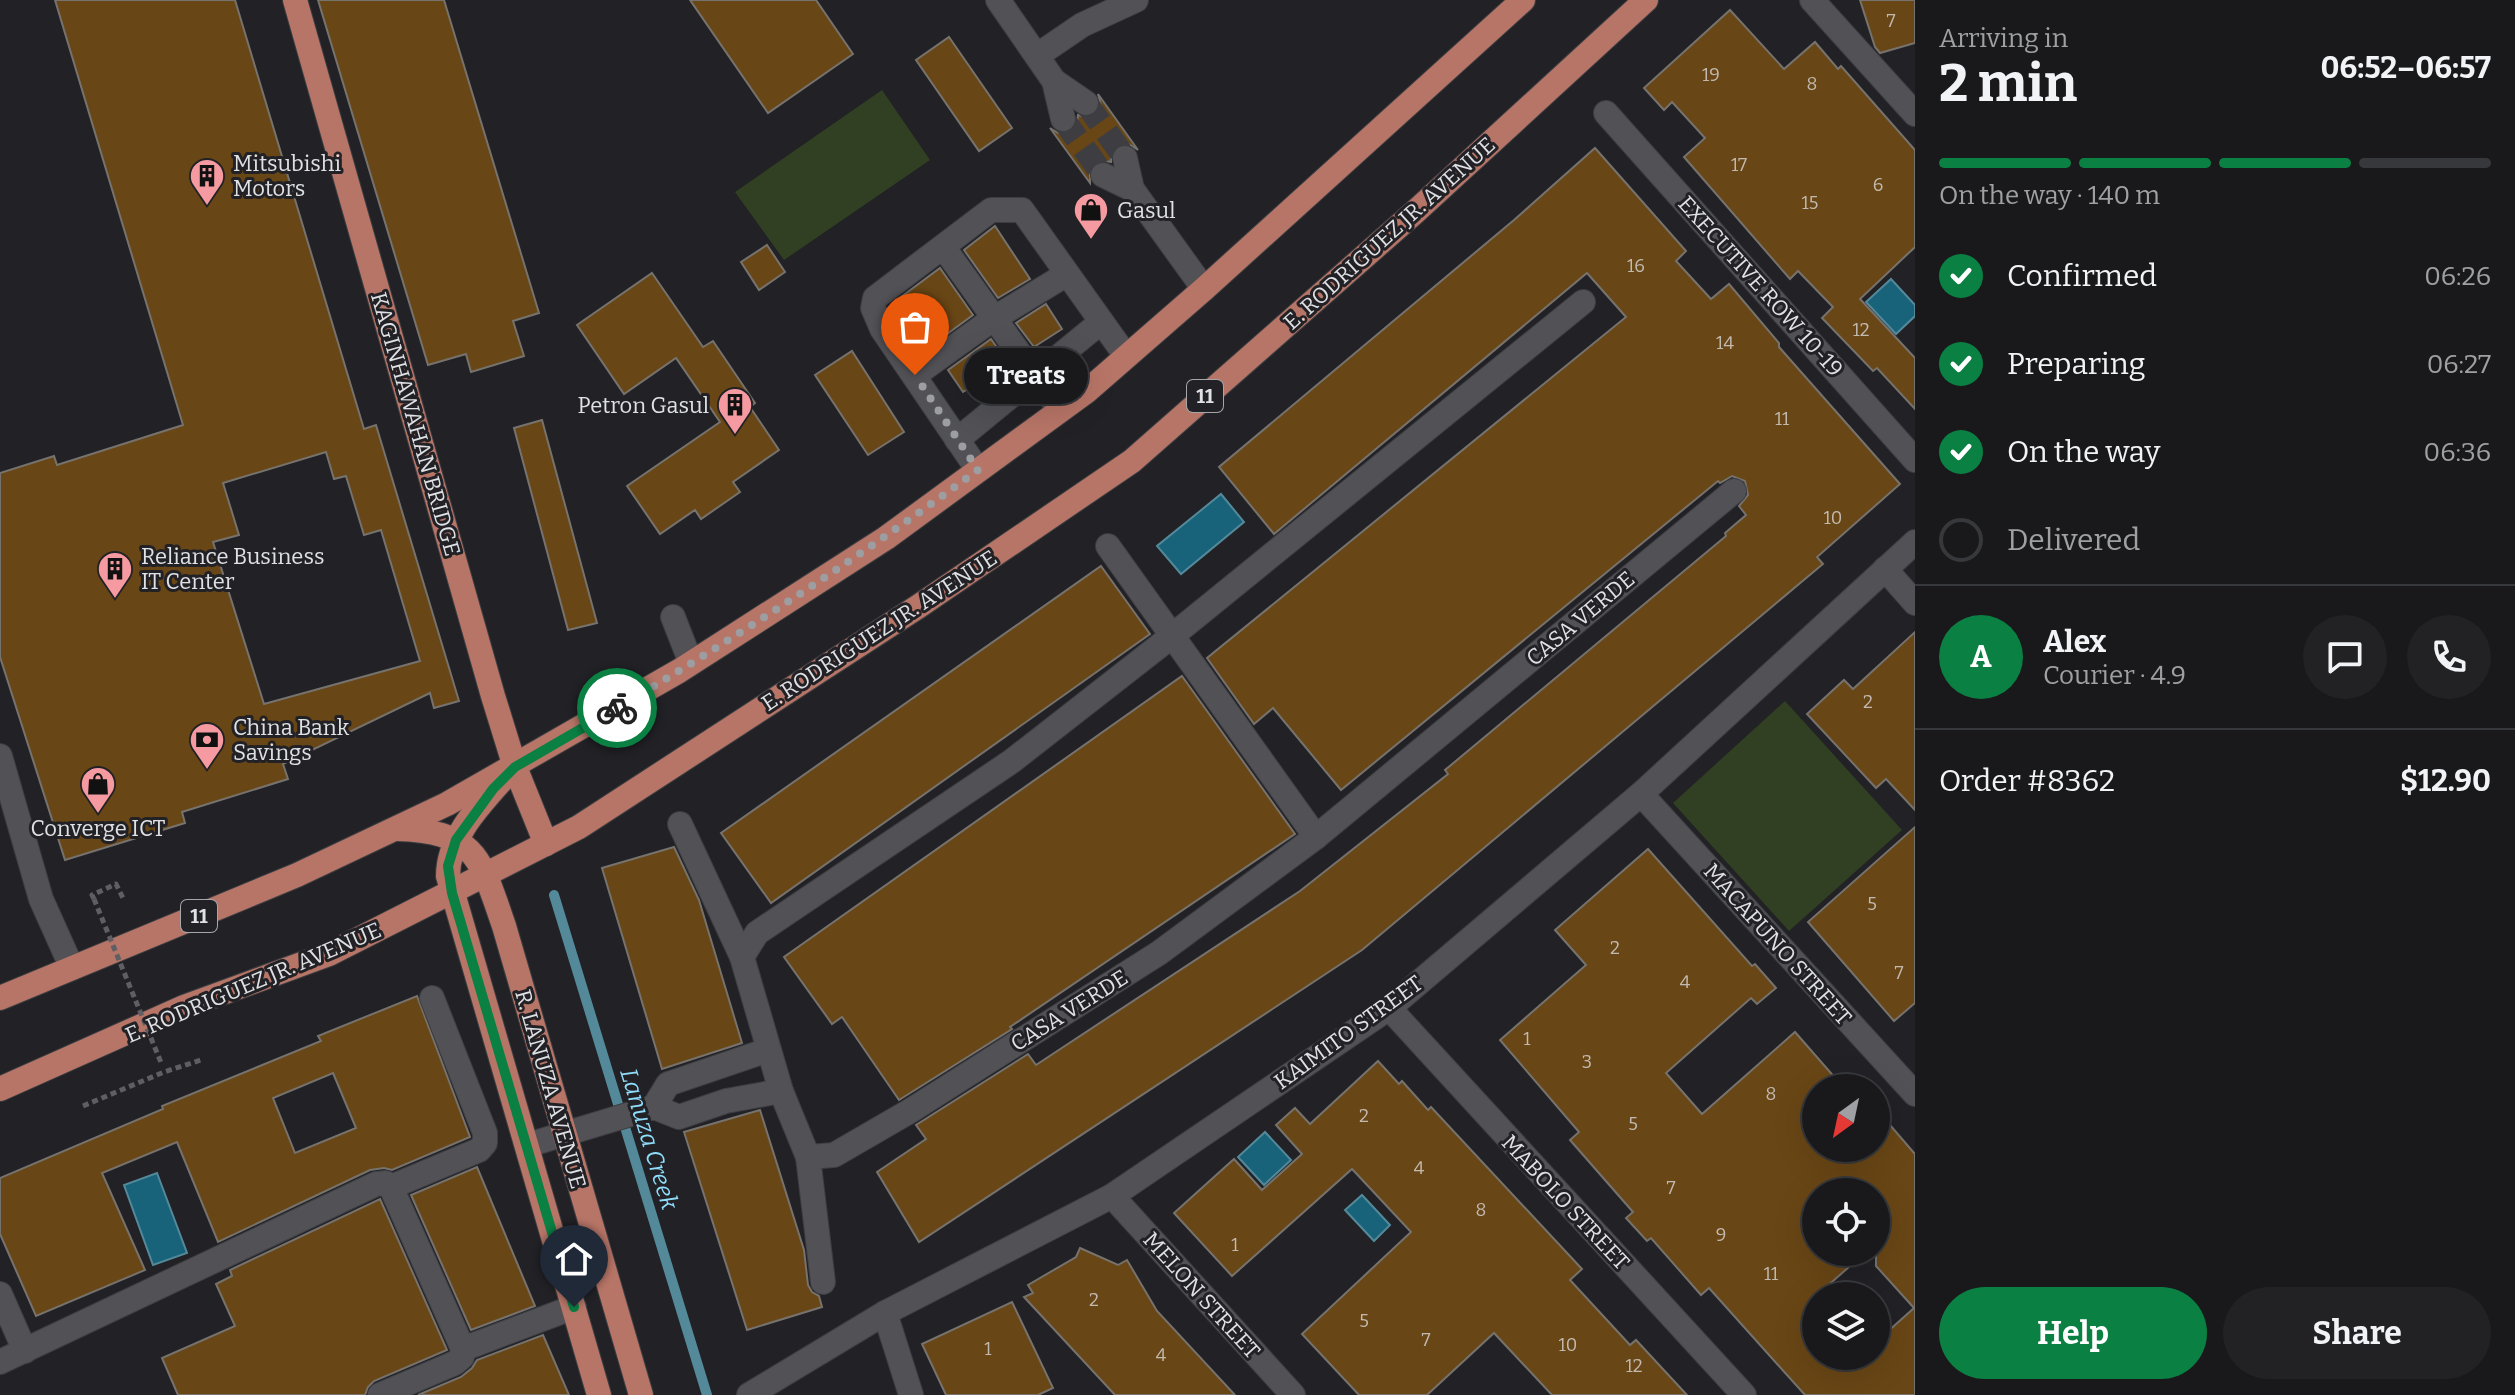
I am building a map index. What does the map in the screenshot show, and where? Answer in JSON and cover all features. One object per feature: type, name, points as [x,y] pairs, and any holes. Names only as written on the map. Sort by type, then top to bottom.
[{"type":"main road","name":"KAGINHAWAHAN BRIDGE","points":[[295,0],[515,767],[546,844]]},
{"type":"main road","name":"11","points":[[0,998],[297,875],[447,804],[691,663],[886,538],[1087,391],[1523,0]]},
{"type":"main road","name":"E. RODRIGUEZ JR. AVENUE","points":[[0,1089],[184,1007],[329,954],[579,827],[919,606],[1132,461],[1415,212],[1646,0]]},
{"type":"main road","points":[[456,840],[473,814],[515,767]]},
{"type":"main road","points":[[395,829],[426,832],[456,840],[473,852],[487,875]]},
{"type":"main road","name":"R. LANUZA AVENUE","points":[[456,840],[448,866],[452,893],[599,1395]]},
{"type":"main road","name":"R. LANUZA AVENUE","points":[[487,875],[641,1395]]},
{"type":"street","points":[[998,0],[1054,81],[1063,119]]},
{"type":"street","points":[[1038,55],[1082,25],[1136,0]]},
{"type":"street","points":[[1812,0],[1915,114]]},
{"type":"street","points":[[1054,81],[1086,103]]},
{"type":"street","name":"EXECUTIVE ROW 10-19","points":[[1606,113],[1915,460]]},
{"type":"street","points":[[1125,158],[1132,189],[1204,289]]},
{"type":"street","points":[[1103,175],[1132,189]]},
{"type":"street","points":[[978,470],[876,317],[873,308],[875,298],[991,210],[1022,210],[1126,356]]},
{"type":"street","points":[[944,248],[1060,410]]},
{"type":"street","points":[[915,375],[993,319],[1067,274]]},
{"type":"street","points":[[742,957],[757,933],[1012,761],[1172,636],[1583,302]]},
{"type":"street","points":[[957,440],[1101,322]]},
{"type":"street","name":"CASA VERDE","points":[[808,1157],[834,1155],[923,1103],[1159,953],[1316,837],[1734,491]]},
{"type":"street","name":"KAIMITO STREET","points":[[749,1395],[885,1313],[1112,1196],[1389,1008],[1641,794],[1915,542]]},
{"type":"street","points":[[1108,546],[1316,837]]},
{"type":"street","points":[[1885,569],[1915,603]]},
{"type":"street","points":[[673,617],[691,663]]},
{"type":"street","points":[[0,756],[41,899],[72,968]]},
{"type":"street","name":"MACAPUNO STREET","points":[[1641,794],[1915,1094]]},
{"type":"street","points":[[680,824],[742,957],[781,1091],[808,1157],[823,1282]]},
{"type":"street","points":[[391,1187],[479,1150],[485,1143],[485,1133],[432,998]]},
{"type":"street","name":"MABOLO STREET","points":[[1389,1008],[1744,1395]]},
{"type":"street","points":[[528,1145],[650,1108],[668,1084],[768,1050]]},
{"type":"street","points":[[650,1108],[679,1117],[726,1101],[781,1091]]},
{"type":"street","points":[[0,1362],[376,1184],[386,1183],[391,1187],[463,1349],[462,1357],[455,1363],[380,1395]]},
{"type":"street","name":"MELON STREET","points":[[1112,1196],[1293,1395]]},
{"type":"street","points":[[0,1294],[25,1351]]},
{"type":"street","points":[[463,1349],[574,1307]]},
{"type":"street","points":[[885,1313],[911,1395]]},
{"type":"path","points":[[123,898],[116,884],[92,895],[163,1069]]},
{"type":"path","points":[[83,1106],[163,1069],[204,1059]]},
{"type":"green space","points":[[882,90],[930,160],[784,260],[735,192]]},
{"type":"green space","points":[[1785,701],[1902,830],[1789,931],[1673,803]]},
{"type":"water","points":[[1891,279],[1915,305],[1915,316],[1896,334],[1866,302]]},
{"type":"water","points":[[1221,494],[1244,522],[1181,574],[1157,546]]},
{"type":"water","points":[[1265,1132],[1291,1160],[1264,1185],[1238,1157]]},
{"type":"water","points":[[157,1173],[187,1253],[153,1265],[124,1185]]},
{"type":"water","points":[[1362,1195],[1390,1225],[1374,1241],[1345,1210]]},
{"type":"building","points":[[55,0],[235,0],[364,429],[376,425],[459,701],[434,708],[430,693],[283,764],[288,779],[182,812],[185,823],[65,860],[0,657],[0,473],[54,456],[57,465],[183,425]],"holes":[[[326,452],[334,479],[346,476],[364,535],[381,530],[420,661],[264,704],[213,542],[239,535],[223,483]]]},
{"type":"building","points":[[318,0],[444,0],[539,313],[513,321],[524,356],[471,372],[466,354],[428,365]]},
{"type":"building","points":[[690,0],[816,0],[853,54],[768,113]]},
{"type":"building","points":[[1860,0],[1915,0],[1915,43],[1880,53],[1875,47]]},
{"type":"building","points":[[1730,10],[1784,69],[1815,42],[1838,69],[1841,66],[1915,150],[1915,247],[1860,299],[1915,358],[1915,409],[1877,368],[1873,371],[1822,318],[1833,307],[1798,271],[1790,279],[1684,157],[1705,138],[1672,102],[1664,110],[1644,88]]},
{"type":"building","points":[[949,37],[1012,128],[979,151],[916,60]]},
{"type":"building","points":[[1098,94],[1138,150],[1129,144],[1115,147],[1111,162],[1101,160],[1090,168],[1090,183],[1050,128],[1058,133],[1067,133],[1077,124],[1078,115],[1086,118],[1093,116],[1101,105]]},
{"type":"building","points":[[1595,148],[1686,251],[1676,261],[1711,299],[1729,284],[1779,343],[1779,347],[1900,484],[1817,557],[1823,564],[1362,950],[919,1242],[877,1172],[926,1139],[916,1125],[1028,1054],[1036,1065],[1300,891],[1448,774],[1445,770],[1726,536],[1725,533],[1746,515],[1739,506],[1748,495],[1745,481],[1732,476],[1720,483],[1718,481],[1341,790],[1273,708],[1254,724],[1207,658],[1626,317],[1587,273],[1274,534],[1219,467],[1514,220]]},
{"type":"building","points":[[995,226],[1030,279],[998,298],[964,250]]},
{"type":"building","points":[[767,245],[785,272],[759,290],[741,262]]},
{"type":"building","points":[[940,268],[973,315],[932,345],[901,297]]},
{"type":"building","name":"Petron Gasul","points":[[652,273],[703,347],[713,341],[755,403],[750,407],[779,450],[733,482],[740,492],[701,519],[695,510],[660,534],[627,486],[720,422],[676,358],[624,394],[577,325]]},
{"type":"building","points":[[1046,304],[1062,329],[1034,347],[1016,323]]},
{"type":"building","points":[[991,339],[1008,363],[963,392],[948,370]]},
{"type":"building","points":[[852,351],[904,432],[868,455],[815,375]]},
{"type":"building","points":[[542,420],[597,623],[568,630],[514,428]]},
{"type":"building","points":[[1101,566],[1150,634],[771,903],[721,833]]},
{"type":"building","points":[[1915,632],[1915,810],[1886,779],[1876,788],[1807,714],[1844,680],[1853,689]]},
{"type":"building","points":[[1182,676],[1295,834],[1010,1027],[1012,1029],[899,1100],[842,1017],[832,1024],[784,957]]},
{"type":"building","points":[[1915,827],[1915,1003],[1894,1021],[1808,922]]},
{"type":"building","points":[[674,847],[699,900],[742,1043],[662,1069],[602,868]]},
{"type":"building","points":[[1648,849],[1752,966],[1755,964],[1776,988],[1757,1004],[1751,998],[1666,1073],[1702,1114],[1795,1032],[1832,1074],[1802,1074],[1802,1162],[1890,1162],[1890,1125],[1915,1154],[1915,1395],[1805,1395],[1709,1288],[1701,1295],[1651,1238],[1647,1241],[1626,1218],[1633,1212],[1570,1140],[1579,1132],[1500,1040],[1586,965],[1555,930]],"holes":[[[1802,1178],[1890,1178],[1890,1266],[1876,1266],[1914,1308],[1890,1329],[1890,1370],[1802,1370],[1802,1282],[1832,1282],[1850,1266],[1802,1266]]]},
{"type":"building","points":[[417,996],[470,1137],[392,1170],[370,1170],[218,1242],[177,1142],[102,1173],[145,1270],[36,1316],[0,1234],[0,1178],[163,1109],[162,1106],[321,1041],[318,1036]],"holes":[[[333,1073],[356,1128],[295,1153],[273,1098]]]},
{"type":"building","points":[[1378,1061],[1399,1084],[1402,1081],[1428,1110],[1431,1107],[1582,1269],[1570,1280],[1630,1345],[1636,1340],[1687,1395],[1552,1395],[1494,1333],[1427,1395],[1359,1395],[1302,1334],[1411,1232],[1352,1169],[1232,1276],[1174,1213],[1234,1159],[1262,1190],[1302,1154],[1276,1125],[1295,1108],[1310,1124]]},
{"type":"building","points":[[760,1110],[804,1250],[808,1285],[819,1296],[822,1307],[747,1330],[684,1132]]},
{"type":"building","points":[[477,1167],[535,1306],[471,1330],[411,1195]]},
{"type":"building","points":[[380,1199],[447,1350],[374,1381],[365,1395],[178,1395],[162,1358],[235,1326],[216,1284],[232,1276],[230,1270]]},
{"type":"building","points":[[1080,1248],[1118,1265],[1127,1260],[1157,1311],[1235,1395],[1115,1395],[1024,1297],[1033,1293],[1028,1285],[1076,1257]]},
{"type":"building","points":[[1012,1302],[1053,1388],[1038,1395],[946,1395],[922,1344]]},
{"type":"building","points":[[543,1335],[569,1395],[418,1395],[461,1377],[477,1360]]},
{"type":"waterway","name":"Lanuza Creek","points":[[554,895],[707,1395]]},
{"type":"tunnel","points":[[1086,103],[1125,158]]},
{"type":"tunnel","points":[[1063,119],[1103,175]]},
{"type":"way so far","points":[[617,708],[886,538],[978,470],[915,375]]},
{"type":"place","name":"Mitsubishi Motors","points":[[207,207]]},
{"type":"place","name":"Gasul","points":[[1091,241]]},
{"type":"place","name":"Treats","points":[[915,375]]},
{"type":"place","name":"Petron Gasul","points":[[735,436]]},
{"type":"place","name":"Reliance Business IT Center","points":[[115,600]]},
{"type":"place","name":"China Bank Savings","points":[[207,771]]},
{"type":"place","name":"Converge ICT","points":[[98,815]]},
{"type":"route","points":[[574,1307],[452,893],[448,866],[456,840],[473,814],[515,767],[617,708]]}]
